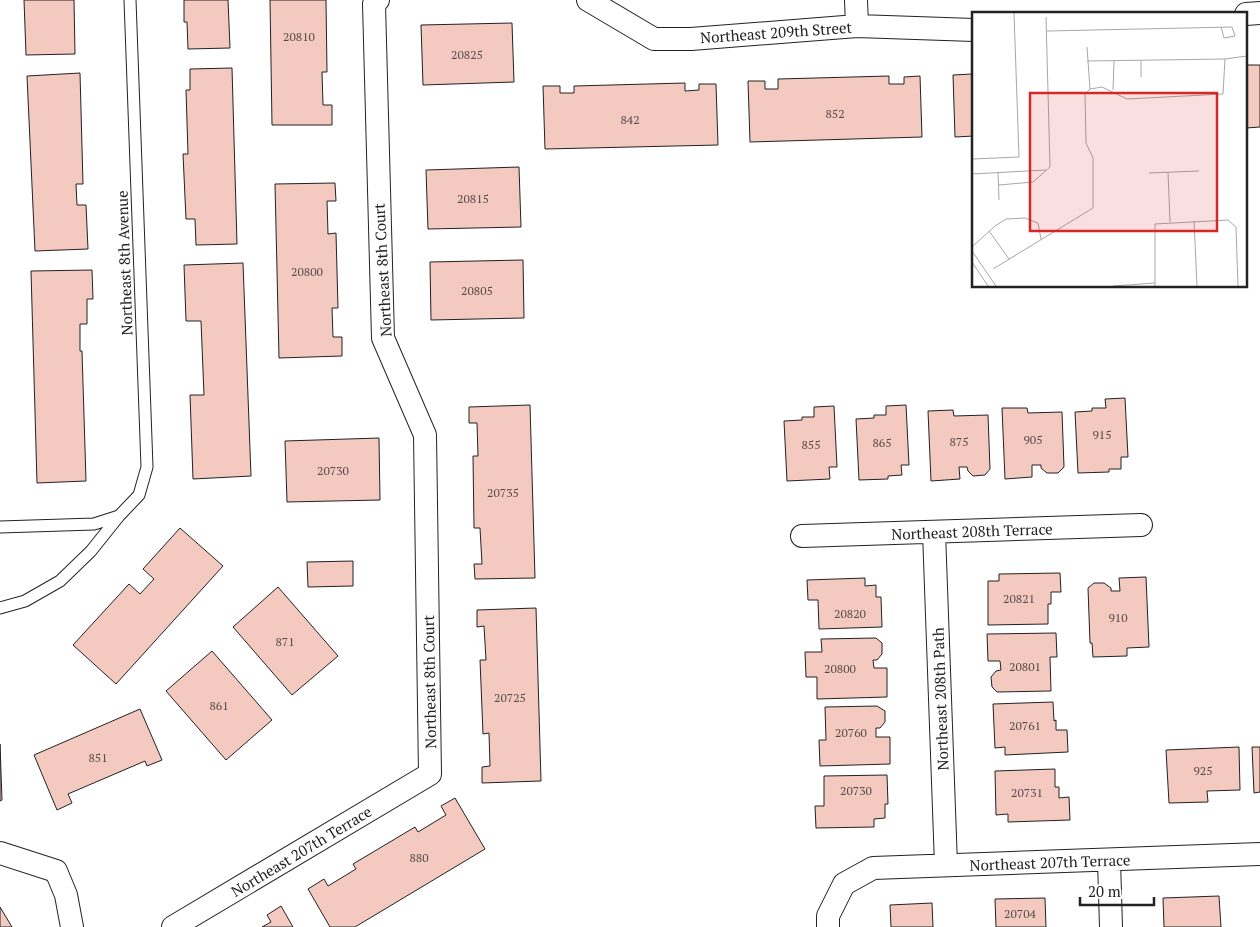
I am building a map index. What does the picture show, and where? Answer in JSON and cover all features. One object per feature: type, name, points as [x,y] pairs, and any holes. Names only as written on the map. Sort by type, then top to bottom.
[{"type":"street","name":"Northeast 8th Court","points":[[378,0],[374,4],[383,338],[425,436],[430,774]]},
{"type":"street","name":"Northeast 209th Street","points":[[588,0],[654,39],[691,39],[857,26],[972,30]]},
{"type":"street","points":[[856,0],[857,26]]},
{"type":"street","name":"Northeast 208th Terrace","points":[[802,536],[1141,525]]},
{"type":"street","name":"Northeast 208th Path","points":[[934,532],[946,865]]},
{"type":"street","name":"Northeast 207th Terrace","points":[[173,927],[430,774]]},
{"type":"street","points":[[0,853],[56,871],[66,895],[72,927]]},
{"type":"street","name":"Northeast 207th Terrace","points":[[828,927],[828,916],[844,884],[873,868],[1260,854]]},
{"type":"street","points":[[1109,860],[1111,927]]},
{"type":"lane","name":"Northeast 8th Avenue","points":[[0,608],[25,601],[60,581],[91,551],[119,516],[139,495],[147,468],[130,0]]},
{"type":"lane","points":[[0,527],[94,524],[119,516]]},
{"type":"building","points":[[24,0],[74,0],[75,54],[26,55]]},
{"type":"building","points":[[184,0],[228,0],[230,48],[188,49],[187,22],[184,22]]},
{"type":"building","points":[[270,0],[326,0],[327,72],[322,72],[323,105],[332,105],[332,125],[272,125]]},
{"type":"building","points":[[512,23],[514,82],[423,85],[421,25]]},
{"type":"building","points":[[1248,65],[1260,65],[1260,127],[1248,128]]},
{"type":"building","points":[[232,68],[237,244],[196,245],[195,219],[186,219],[183,154],[188,154],[186,90],[190,90],[190,69]]},
{"type":"building","points":[[80,73],[83,184],[76,184],[77,205],[86,205],[88,249],[35,251],[27,76]]},
{"type":"building","points":[[972,74],[972,136],[955,137],[953,75]]},
{"type":"building","points":[[889,76],[889,84],[904,84],[904,77],[920,76],[922,137],[750,142],[748,81],[765,81],[765,89],[778,89],[778,79]]},
{"type":"building","points":[[685,83],[685,91],[699,90],[699,84],[716,84],[718,145],[545,149],[543,86],[560,86],[560,93],[574,93],[574,86]]},
{"type":"building","points":[[519,167],[521,227],[428,229],[426,170]]},
{"type":"building","points":[[335,183],[336,201],[327,201],[328,234],[336,233],[338,308],[332,308],[333,337],[342,337],[342,356],[279,358],[275,184]]},
{"type":"building","points":[[523,260],[524,318],[431,320],[430,262]]},
{"type":"building","points":[[243,263],[251,476],[193,479],[190,395],[204,395],[201,321],[186,321],[184,265]]},
{"type":"building","points":[[92,270],[93,299],[87,299],[87,324],[80,324],[86,481],[37,483],[31,271]]},
{"type":"building","points":[[1125,398],[1128,457],[1121,457],[1121,469],[1109,469],[1109,472],[1078,473],[1075,412],[1092,411],[1092,408],[1106,408],[1105,399]]},
{"type":"building","points":[[530,405],[535,578],[475,579],[474,564],[482,564],[480,528],[474,528],[473,456],[478,456],[477,423],[469,423],[469,407]]},
{"type":"building","points":[[906,405],[909,465],[901,465],[902,475],[888,476],[888,479],[859,480],[856,419],[874,418],[874,415],[886,415],[886,406]]},
{"type":"building","points":[[834,406],[837,467],[829,467],[830,479],[787,481],[784,421],[802,420],[802,417],[814,417],[814,407]]},
{"type":"building","points":[[1002,408],[1027,408],[1028,413],[1062,412],[1064,467],[1058,473],[1047,473],[1041,468],[1041,465],[1032,465],[1032,477],[1005,479]]},
{"type":"building","points":[[953,410],[954,416],[988,415],[990,469],[985,475],[973,476],[967,467],[959,467],[960,479],[931,481],[928,411]]},
{"type":"building","points":[[379,438],[380,500],[287,502],[285,441]]},
{"type":"building","points":[[180,528],[223,566],[116,684],[73,645],[129,584],[140,594],[154,579],[143,569]]},
{"type":"building","points":[[353,561],[353,586],[308,587],[307,562]]},
{"type":"building","points":[[1060,573],[1061,592],[1051,592],[1051,604],[1048,604],[1048,624],[988,625],[988,581],[999,581],[999,574]]},
{"type":"building","points":[[1146,577],[1149,647],[1127,648],[1127,656],[1093,657],[1092,643],[1090,643],[1088,588],[1094,583],[1104,583],[1111,588],[1111,591],[1120,591],[1119,578]]},
{"type":"building","points":[[865,578],[865,586],[876,585],[876,597],[881,597],[882,627],[819,629],[818,600],[808,600],[807,580]]},
{"type":"building","points":[[278,587],[338,656],[292,695],[233,627]]},
{"type":"building","points":[[536,608],[541,781],[482,783],[482,767],[490,766],[489,733],[483,734],[480,660],[486,660],[484,626],[477,627],[477,610]]},
{"type":"building","points":[[1056,633],[1057,657],[1050,657],[1051,691],[997,692],[992,687],[991,677],[996,671],[1001,670],[1000,661],[988,661],[987,634]]},
{"type":"building","points":[[876,638],[882,643],[882,654],[877,660],[873,660],[874,668],[887,668],[887,697],[817,699],[817,677],[806,677],[805,652],[822,652],[821,639]]},
{"type":"building","points":[[212,651],[272,720],[226,760],[166,691]]},
{"type":"building","points":[[1053,702],[1056,730],[1067,730],[1068,752],[1005,755],[1005,747],[995,748],[993,704]]},
{"type":"building","points":[[877,706],[885,711],[885,722],[880,728],[876,728],[876,737],[890,737],[890,764],[820,766],[819,740],[826,740],[825,707]]},
{"type":"building","points":[[140,709],[162,760],[147,766],[145,761],[68,794],[72,803],[57,810],[34,755]]},
{"type":"building","points":[[0,744],[2,800],[0,801]]},
{"type":"building","points":[[1239,747],[1240,790],[1207,791],[1208,802],[1169,803],[1166,750]]},
{"type":"building","points":[[1252,747],[1260,747],[1260,792],[1254,793]]},
{"type":"building","points":[[1055,769],[1055,787],[1059,787],[1059,798],[1069,797],[1070,820],[1008,822],[1008,814],[996,815],[995,771]]},
{"type":"building","points":[[887,775],[888,804],[885,804],[885,818],[874,819],[874,827],[816,828],[815,806],[824,806],[824,776]]},
{"type":"building","points":[[455,798],[485,849],[355,927],[330,927],[308,889],[324,879],[328,886],[356,869],[353,864],[415,827],[418,832],[446,815],[441,806]]},
{"type":"building","points":[[1219,896],[1221,927],[1164,927],[1163,898]]},
{"type":"building","points":[[1045,898],[1046,927],[996,927],[995,899]]},
{"type":"building","points":[[932,903],[933,927],[891,927],[890,905]]},
{"type":"building","points":[[281,906],[293,927],[262,927],[271,922],[267,915]]},
{"type":"building","points":[[0,907],[12,927],[0,927]]}]
